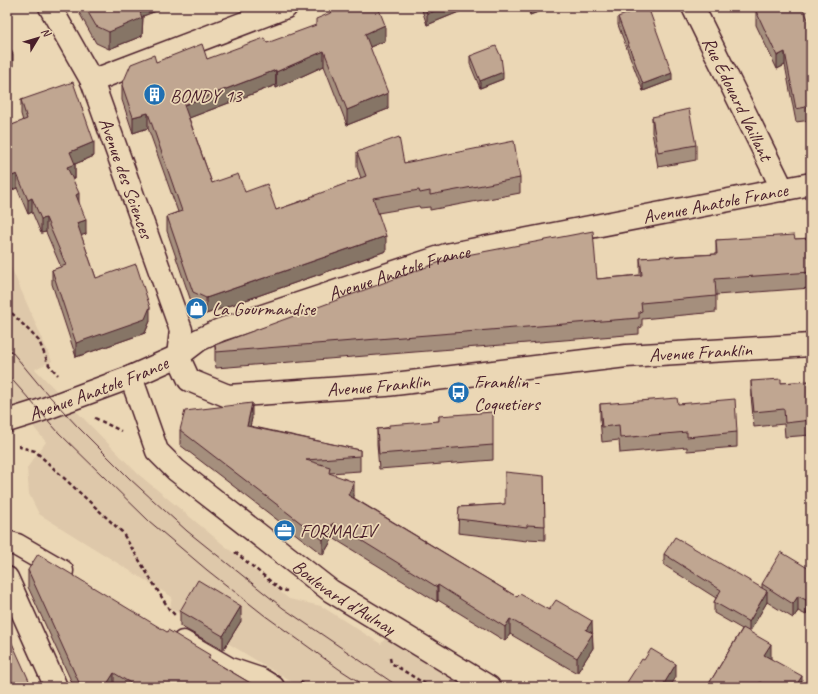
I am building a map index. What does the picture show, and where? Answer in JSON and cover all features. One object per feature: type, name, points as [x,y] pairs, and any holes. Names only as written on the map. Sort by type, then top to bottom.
[{"type":"street","name":"Avenue des Sciences","points":[[50,7],[92,81],[181,330],[178,356]]},
{"type":"street","points":[[92,81],[286,7]]},
{"type":"street","name":"Rue Édouard Vaillant","points":[[693,7],[783,190]]},
{"type":"street","name":"Avenue Anatole France","points":[[7,421],[132,377],[178,356],[199,340],[220,330],[446,255],[811,184]]},
{"type":"street","name":"Avenue Franklin","points":[[178,356],[189,380],[228,396],[386,385],[626,356],[811,345]]},
{"type":"street","name":"Boulevard d'Aulnay","points":[[132,377],[157,451],[176,470],[331,591],[489,687]]},
{"type":"street","points":[[7,542],[17,545],[79,581]]},
{"type":"street","points":[[7,578],[56,687]]},
{"type":"street","points":[[172,625],[230,669],[260,679],[273,687]]},
{"type":"path","points":[[7,308],[39,341],[49,365],[59,377]]},
{"type":"path","points":[[20,447],[35,451],[122,532],[169,609],[172,625]]},
{"type":"path","points":[[296,680],[308,687]]},
{"type":"shaded area","points":[[7,258],[52,361],[35,369],[138,474],[289,599],[321,606],[381,644],[386,637],[466,687],[300,687],[170,608],[172,597],[39,514],[29,494],[27,468],[46,442],[7,395]]},
{"type":"building","points":[[85,7],[143,7],[139,9],[142,18],[109,32],[96,26]]},
{"type":"building","points":[[345,7],[378,7],[385,25],[365,34],[388,93],[347,110],[324,51],[276,72],[276,70],[184,105],[212,183],[238,174],[245,192],[267,184],[276,210],[366,176],[357,152],[399,137],[404,163],[514,141],[520,178],[430,195],[430,191],[420,193],[419,190],[373,198],[386,236],[206,298],[193,292],[167,216],[182,211],[148,113],[133,117],[122,85],[131,64],[154,55],[156,62],[202,44],[207,59],[264,38],[267,43],[316,25],[316,19]]},
{"type":"building","points":[[425,7],[444,7],[427,14]]},
{"type":"building","points":[[648,7],[672,73],[643,84],[618,17]]},
{"type":"building","points":[[764,7],[802,7],[811,25],[811,106],[796,109],[785,52],[777,56],[756,11]]},
{"type":"building","points":[[7,42],[13,54],[7,57]]},
{"type":"building","points":[[496,46],[501,57],[503,72],[480,81],[470,56]]},
{"type":"building","points":[[73,82],[94,142],[70,152],[75,164],[67,167],[79,193],[76,195],[86,220],[77,223],[96,278],[136,264],[150,307],[145,319],[76,343],[52,270],[66,265],[46,218],[41,219],[32,198],[28,200],[17,174],[7,178],[7,127],[27,119],[21,100]]},
{"type":"building","points":[[689,109],[696,145],[658,152],[652,117]]},
{"type":"building","points":[[593,231],[597,279],[642,275],[640,258],[717,254],[716,240],[794,235],[795,239],[811,238],[811,272],[715,279],[716,296],[641,303],[642,311],[639,312],[639,318],[216,352],[215,345],[451,258]]},
{"type":"building","points":[[781,379],[781,383],[811,381],[811,420],[785,423],[784,409],[754,412],[751,381]]},
{"type":"building","points":[[677,398],[678,404],[735,399],[737,432],[687,437],[687,432],[620,438],[619,425],[602,427],[600,404]]},
{"type":"building","points":[[252,403],[247,426],[360,450],[360,456],[306,460],[330,467],[329,473],[354,482],[348,495],[517,597],[520,594],[549,610],[556,600],[592,621],[586,630],[593,633],[577,658],[510,619],[505,627],[438,585],[437,587],[333,523],[323,540],[180,430],[185,411]]},
{"type":"building","points":[[493,412],[493,445],[379,454],[377,429],[389,428],[389,425],[439,421],[439,416]]},
{"type":"building","points":[[505,472],[544,476],[545,526],[527,525],[527,527],[458,519],[459,507],[505,504]]},
{"type":"building","points":[[675,537],[767,591],[749,622],[714,602],[721,590],[664,554]]},
{"type":"building","points":[[781,552],[811,570],[811,592],[806,600],[798,596],[793,604],[762,584]]},
{"type":"building","points":[[38,554],[167,632],[168,630],[210,655],[208,658],[257,687],[137,687],[114,673],[105,687],[81,687],[28,570]]},
{"type":"building","points":[[198,580],[241,606],[223,636],[180,611]]},
{"type":"building","points":[[743,628],[771,644],[764,655],[802,676],[795,687],[768,687],[760,682],[757,687],[707,687]]},
{"type":"building","points":[[7,632],[32,687],[7,687]]},
{"type":"building","points":[[651,649],[676,664],[662,687],[624,687],[642,659],[644,660]]},
{"type":"tram line","points":[[7,346],[41,387],[77,426],[130,479],[187,531],[283,608],[399,687]]},
{"type":"tram line","points":[[7,374],[59,433],[149,521],[207,570],[264,615],[339,669],[367,687]]},
{"type":"place","name":"BONDY 13","points":[[155,95]]},
{"type":"place","name":"La Gourmandise","points":[[196,308]]},
{"type":"place","name":"Franklin - Coquetiers","points":[[459,392]]},
{"type":"place","name":"FORMALIV","points":[[284,530]]}]
